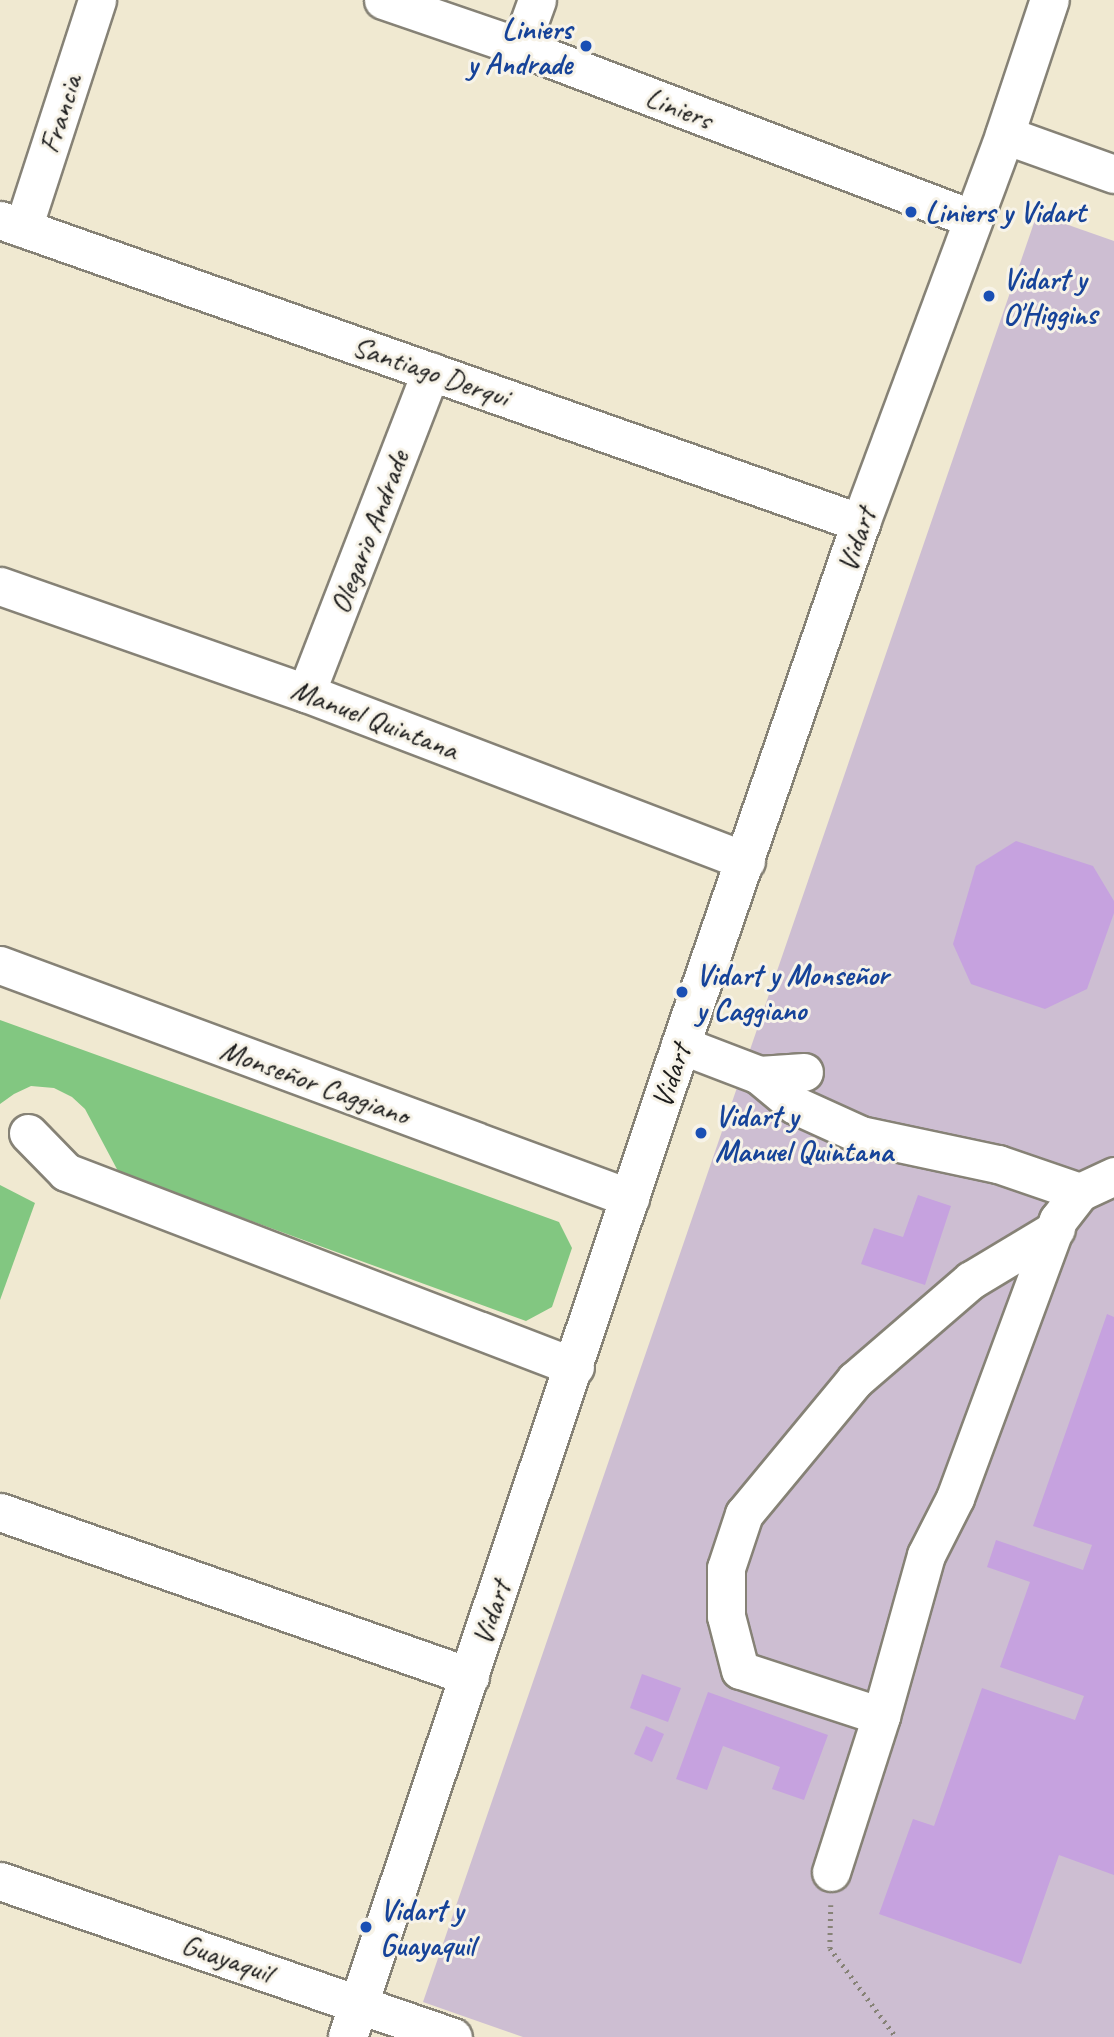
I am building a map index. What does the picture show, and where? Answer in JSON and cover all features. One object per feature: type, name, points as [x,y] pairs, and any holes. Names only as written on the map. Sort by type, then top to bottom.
[{"type":"street","name":"Francia","points":[[11,224],[97,0]]},
{"type":"street","name":"Liniers","points":[[383,0],[520,47],[973,219]]},
{"type":"street","points":[[520,47],[537,0]]},
{"type":"street","name":"Vidart","points":[[354,2020],[681,1045],[861,523],[1005,135],[1049,0]]},
{"type":"street","points":[[1005,135],[1114,174]]},
{"type":"street","name":"Santiago Derqui","points":[[11,224],[861,523]]},
{"type":"street","name":"Olegario Andrade","points":[[306,693],[431,371]]},
{"type":"street","name":"Manuel Quintana","points":[[0,586],[306,693],[746,861]]},
{"type":"street","name":"Monseñor Caggiano","points":[[0,965],[630,1198]]},
{"type":"street","points":[[681,1045],[759,1075],[795,1105],[861,1135],[998,1164],[1080,1192]]},
{"type":"street","points":[[759,1075],[804,1072]]},
{"type":"street","points":[[28,1133],[66,1172],[575,1367]]},
{"type":"street","points":[[831,1872],[881,1716],[926,1555],[954,1498],[1058,1220],[1080,1192],[1114,1177]]},
{"type":"street","points":[[881,1716],[740,1670],[726,1616],[726,1567],[744,1514],[855,1380],[971,1280],[1056,1229]]},
{"type":"street","points":[[0,1512],[470,1677]]},
{"type":"street","name":"Guayaquil","points":[[0,1881],[354,2020],[453,2037]]},
{"type":"path","points":[[831,1872],[830,1948],[896,2037]]},
{"type":"shaded area","points":[[1037,214],[1114,241],[1114,2037],[523,2037],[423,2002]]},
{"type":"green space","points":[[0,1020],[559,1222],[572,1248],[552,1307],[526,1321],[119,1173],[85,1109],[72,1097],[54,1088],[31,1086],[0,1104]]},
{"type":"green space","points":[[0,1185],[35,1203],[0,1300]]},
{"type":"building","points":[[1016,841],[1093,866],[1114,901],[1114,913],[1087,989],[1045,1009],[971,984],[953,944],[976,866]]},
{"type":"building","points":[[918,1195],[951,1206],[925,1285],[861,1264],[874,1228],[903,1237]]},
{"type":"building","points":[[1107,1314],[1114,1317],[1114,1875],[1059,1855],[1021,1964],[879,1914],[913,1819],[934,1826],[982,1688],[1075,1720],[1084,1696],[1000,1667],[1030,1582],[987,1567],[996,1540],[1083,1570],[1092,1545],[1033,1526]]},
{"type":"building","points":[[642,1674],[681,1688],[668,1722],[630,1708]]},
{"type":"building","points":[[708,1692],[828,1735],[804,1800],[772,1789],[780,1767],[723,1746],[707,1790],[676,1779]]},
{"type":"building","points":[[646,1726],[664,1734],[652,1762],[634,1754]]},
{"type":"place","name":"Liniers y Andrade","points":[[586,46]]},
{"type":"place","name":"Liniers y Vidart","points":[[911,212]]},
{"type":"place","name":"Vidart y O'Higgins","points":[[989,296]]},
{"type":"place","name":"Vidart y Monseñor y Caggiano","points":[[682,992]]},
{"type":"place","name":"Vidart y Manuel Quintana","points":[[701,1133]]},
{"type":"place","name":"Vidart y Guayaquil","points":[[366,1927]]}]
